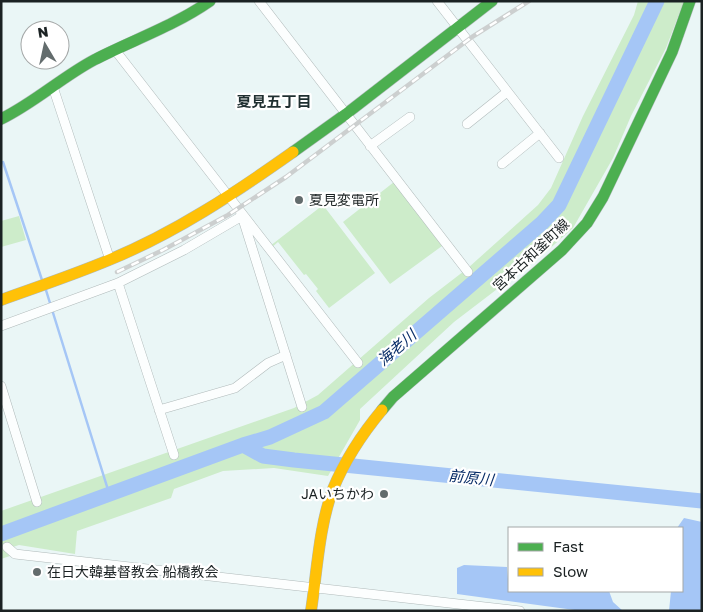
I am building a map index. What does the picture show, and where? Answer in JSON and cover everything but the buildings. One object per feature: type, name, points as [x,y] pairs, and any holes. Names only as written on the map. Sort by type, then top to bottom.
[{"type":"street","points":[[1,119],[24,108],[93,60],[182,19],[210,1]]},
{"type":"street","points":[[259,1],[468,272]]},
{"type":"street","points":[[437,1],[559,158]]},
{"type":"street","points":[[1,300],[110,260],[174,228],[230,196],[346,114],[492,1]]},
{"type":"street","name":"宮本古和釜町線","points":[[311,611],[332,490],[359,438],[392,397],[562,250],[587,223],[603,197],[672,52],[690,1]]},
{"type":"street","points":[[115,50],[358,363]]},
{"type":"street","points":[[53,87],[110,260]]},
{"type":"street","points":[[466,124],[507,92]]},
{"type":"street","points":[[370,146],[410,117]]},
{"type":"street","points":[[502,164],[540,133]]},
{"type":"street","points":[[1,326],[118,283],[184,250],[242,216]]},
{"type":"street","points":[[242,216],[302,407]]},
{"type":"street","points":[[118,283],[174,455]]},
{"type":"street","points":[[159,410],[235,388],[268,363],[286,355]]},
{"type":"street","points":[[1,386],[37,502]]},
{"type":"street","points":[[7,547],[14,554],[520,611]]},
{"type":"green space","points":[[638,1],[684,1],[666,48],[631,116],[613,158],[573,228],[547,251],[454,322],[360,409],[360,420],[328,476],[274,468],[223,471],[174,489],[171,498],[77,531],[75,554],[19,545],[7,549],[13,555],[1,559],[1,511],[294,408],[318,395],[429,298],[468,268],[538,205],[551,188],[583,116],[634,15]]},
{"type":"green space","points":[[394,182],[442,246],[390,284],[343,222]]},
{"type":"green space","points":[[323,205],[375,273],[329,308],[316,291],[318,289],[306,274],[304,275],[278,242],[271,248],[270,246]]},
{"type":"green space","points":[[19,216],[26,240],[1,247],[1,221]]},
{"type":"water","points":[[684,518],[702,522],[702,611],[669,611],[671,592],[683,592],[683,527],[678,527]]},
{"type":"water","points":[[464,565],[507,567],[508,592],[609,592],[613,602],[623,611],[582,611],[457,594],[457,568]]},
{"type":"waterway","name":"海老川","points":[[1,534],[243,445],[270,437],[324,412],[542,223],[559,205],[657,1]]},
{"type":"waterway","points":[[3,162],[42,280]]},
{"type":"waterway","points":[[45,287],[109,493]]},
{"type":"waterway","name":"前原川","points":[[243,445],[263,456],[294,460],[702,501]]},
{"type":"railway","points":[[117,272],[228,215],[286,177],[472,37],[529,1]]},
{"type":"traffic: fast","points":[[1,119],[94,60],[168,25],[210,1]]},
{"type":"traffic: fast","points":[[293,152],[346,114],[492,1]]},
{"type":"traffic: fast","points":[[382,410],[393,397],[562,250],[587,223],[603,197],[672,52],[690,1]]},
{"type":"traffic: slow","points":[[1,300],[96,265],[157,238],[227,197],[293,152]]},
{"type":"traffic: slow","points":[[311,611],[321,534],[328,503],[354,448],[382,410]]},
{"type":"place","name":"夏見変電所","points":[[299,200]]},
{"type":"place","name":"JAいちかわ","points":[[384,494]]},
{"type":"place","name":"在日大韓基督教会 船橋教会","points":[[37,572]]},
{"type":"district","name":"夏見五丁目","points":[[274,102]]}]
